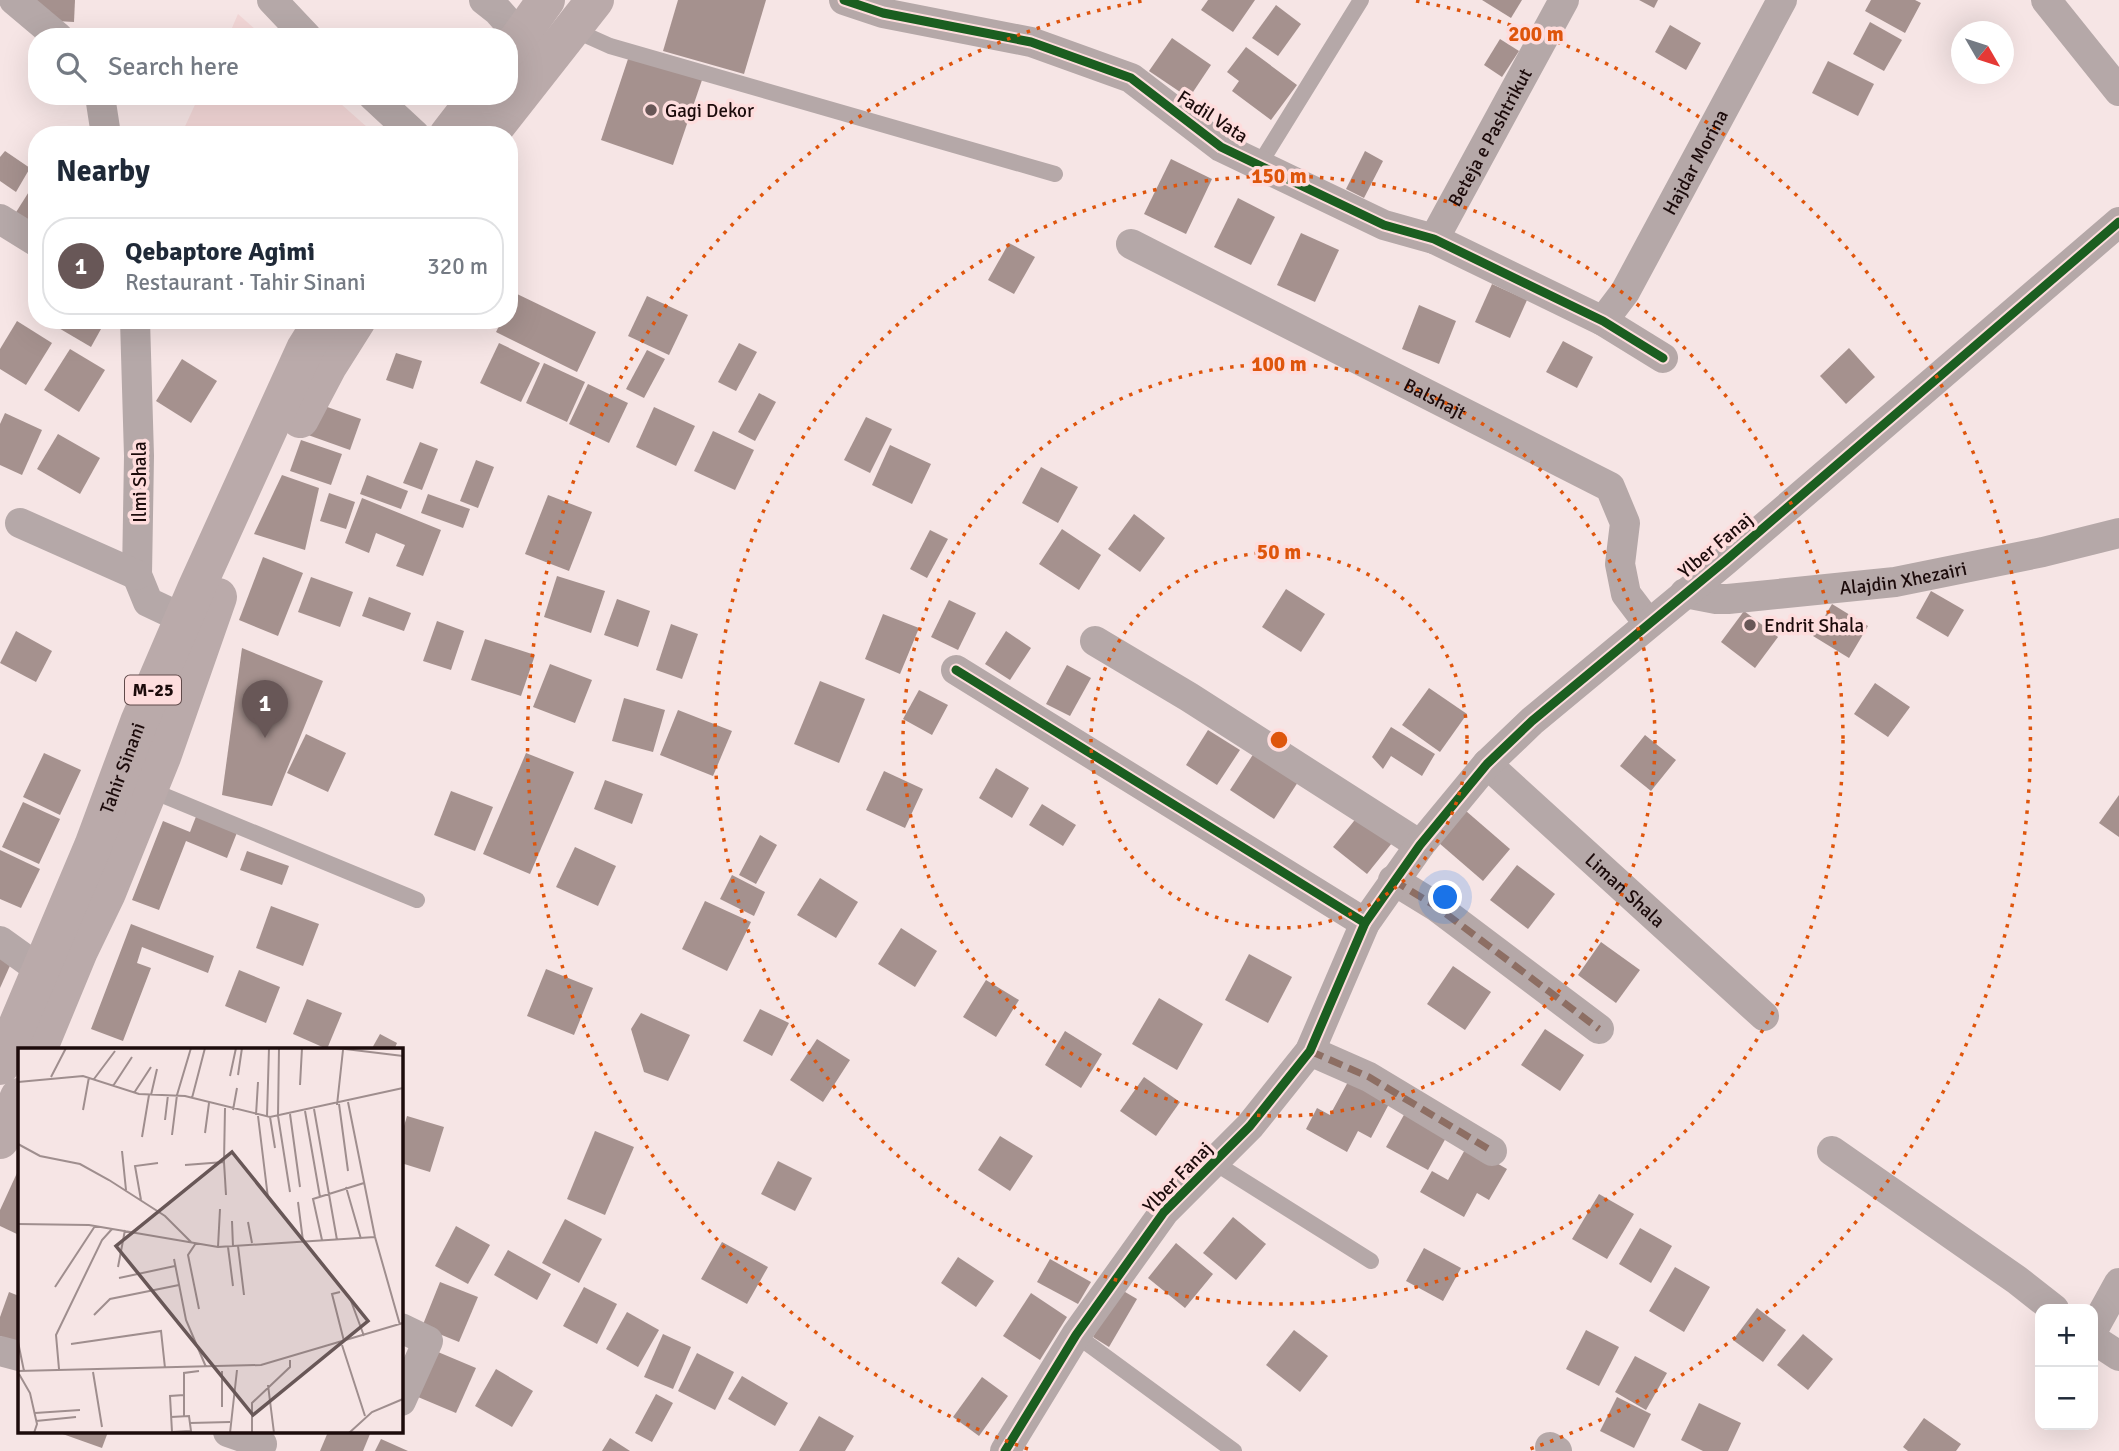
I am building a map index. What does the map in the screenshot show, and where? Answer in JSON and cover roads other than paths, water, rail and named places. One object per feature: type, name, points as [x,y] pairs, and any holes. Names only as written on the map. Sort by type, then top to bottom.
[{"type":"main road","points":[[518,40],[546,0]]},
{"type":"main road","points":[[518,98],[584,14]]},
{"type":"main road","points":[[455,126],[471,105]]},
{"type":"main road","points":[[496,126],[513,105]]},
{"type":"main road","name":"Tahir Sinani","points":[[0,1066],[93,846],[139,722],[305,349],[317,329]]},
{"type":"main road","name":"Tahir Sinani","points":[[39,1048],[79,951],[107,893],[171,734],[218,597],[295,428],[351,329]]},
{"type":"main road","points":[[0,1142],[18,1099]]},
{"type":"street","points":[[13,0],[47,28]]},
{"type":"street","points":[[272,0],[298,28]]},
{"type":"street","points":[[484,0],[498,11],[507,28]]},
{"type":"street","name":"Fadil Vata","points":[[844,0],[883,13],[1031,42],[1131,78],[1222,147],[1384,225],[1434,239],[1603,321],[1663,358]]},
{"type":"street","name":"Beteja e Pashtrikut","points":[[1434,239],[1564,0]]},
{"type":"street","name":"Hajdar Morina","points":[[1603,321],[1625,292],[1782,0]]},
{"type":"street","points":[[2046,0],[2119,91]]},
{"type":"street","points":[[101,105],[105,126]]},
{"type":"street","points":[[383,105],[405,126]]},
{"type":"street","points":[[0,219],[28,236]]},
{"type":"street","name":"Ylber Fanaj","points":[[1005,1451],[1076,1335],[1164,1212],[1250,1126],[1310,1051],[1365,923],[1393,880],[1487,764],[1532,721],[2119,222]]},
{"type":"street","name":"Balshajt","points":[[1131,244],[1610,487],[1625,523],[1620,564],[1626,594],[1648,623]]},
{"type":"street","name":"Ilmi Shala","points":[[135,329],[139,540],[137,575]]},
{"type":"street","points":[[20,523],[137,575],[148,602],[184,619]]},
{"type":"street","name":"Alajdin Xhezairi","points":[[1685,593],[1728,599],[1895,582],[2043,552],[2119,533]]},
{"type":"street","points":[[1094,641],[1189,697],[1420,845]]},
{"type":"street","points":[[956,670],[1365,923]]},
{"type":"street","name":"Liman Shala","points":[[1487,764],[1765,1016]]},
{"type":"street","points":[[1393,880],[1437,907],[1599,1029]]},
{"type":"street","points":[[0,941],[39,969]]},
{"type":"street","points":[[1310,1051],[1369,1077],[1492,1151]]},
{"type":"street","points":[[0,1142],[18,1152]]},
{"type":"street","points":[[1832,1151],[2048,1304]]},
{"type":"street","points":[[2098,1321],[2119,1283]]},
{"type":"street","points":[[402,1328],[428,1340],[402,1399]]},
{"type":"street","points":[[2098,1342],[2119,1356]]},
{"type":"street","points":[[0,1351],[18,1356]]},
{"type":"street","points":[[234,1434],[262,1444]]},
{"type":"lane","points":[[1259,165],[1361,0]]},
{"type":"lane","points":[[584,14],[610,46],[1055,174]]},
{"type":"lane","points":[[148,789],[417,900]]},
{"type":"lane","points":[[1215,1163],[1371,1261]]},
{"type":"lane","points":[[1076,1335],[1234,1451]]},
{"type":"place","name":"Gagi Dekor","points":[[651,110]]},
{"type":"place","name":"Endrit Shala","points":[[1750,625]]},
{"type":"place","name":"Qebaptore Agimi","points":[[265,738]]}]
